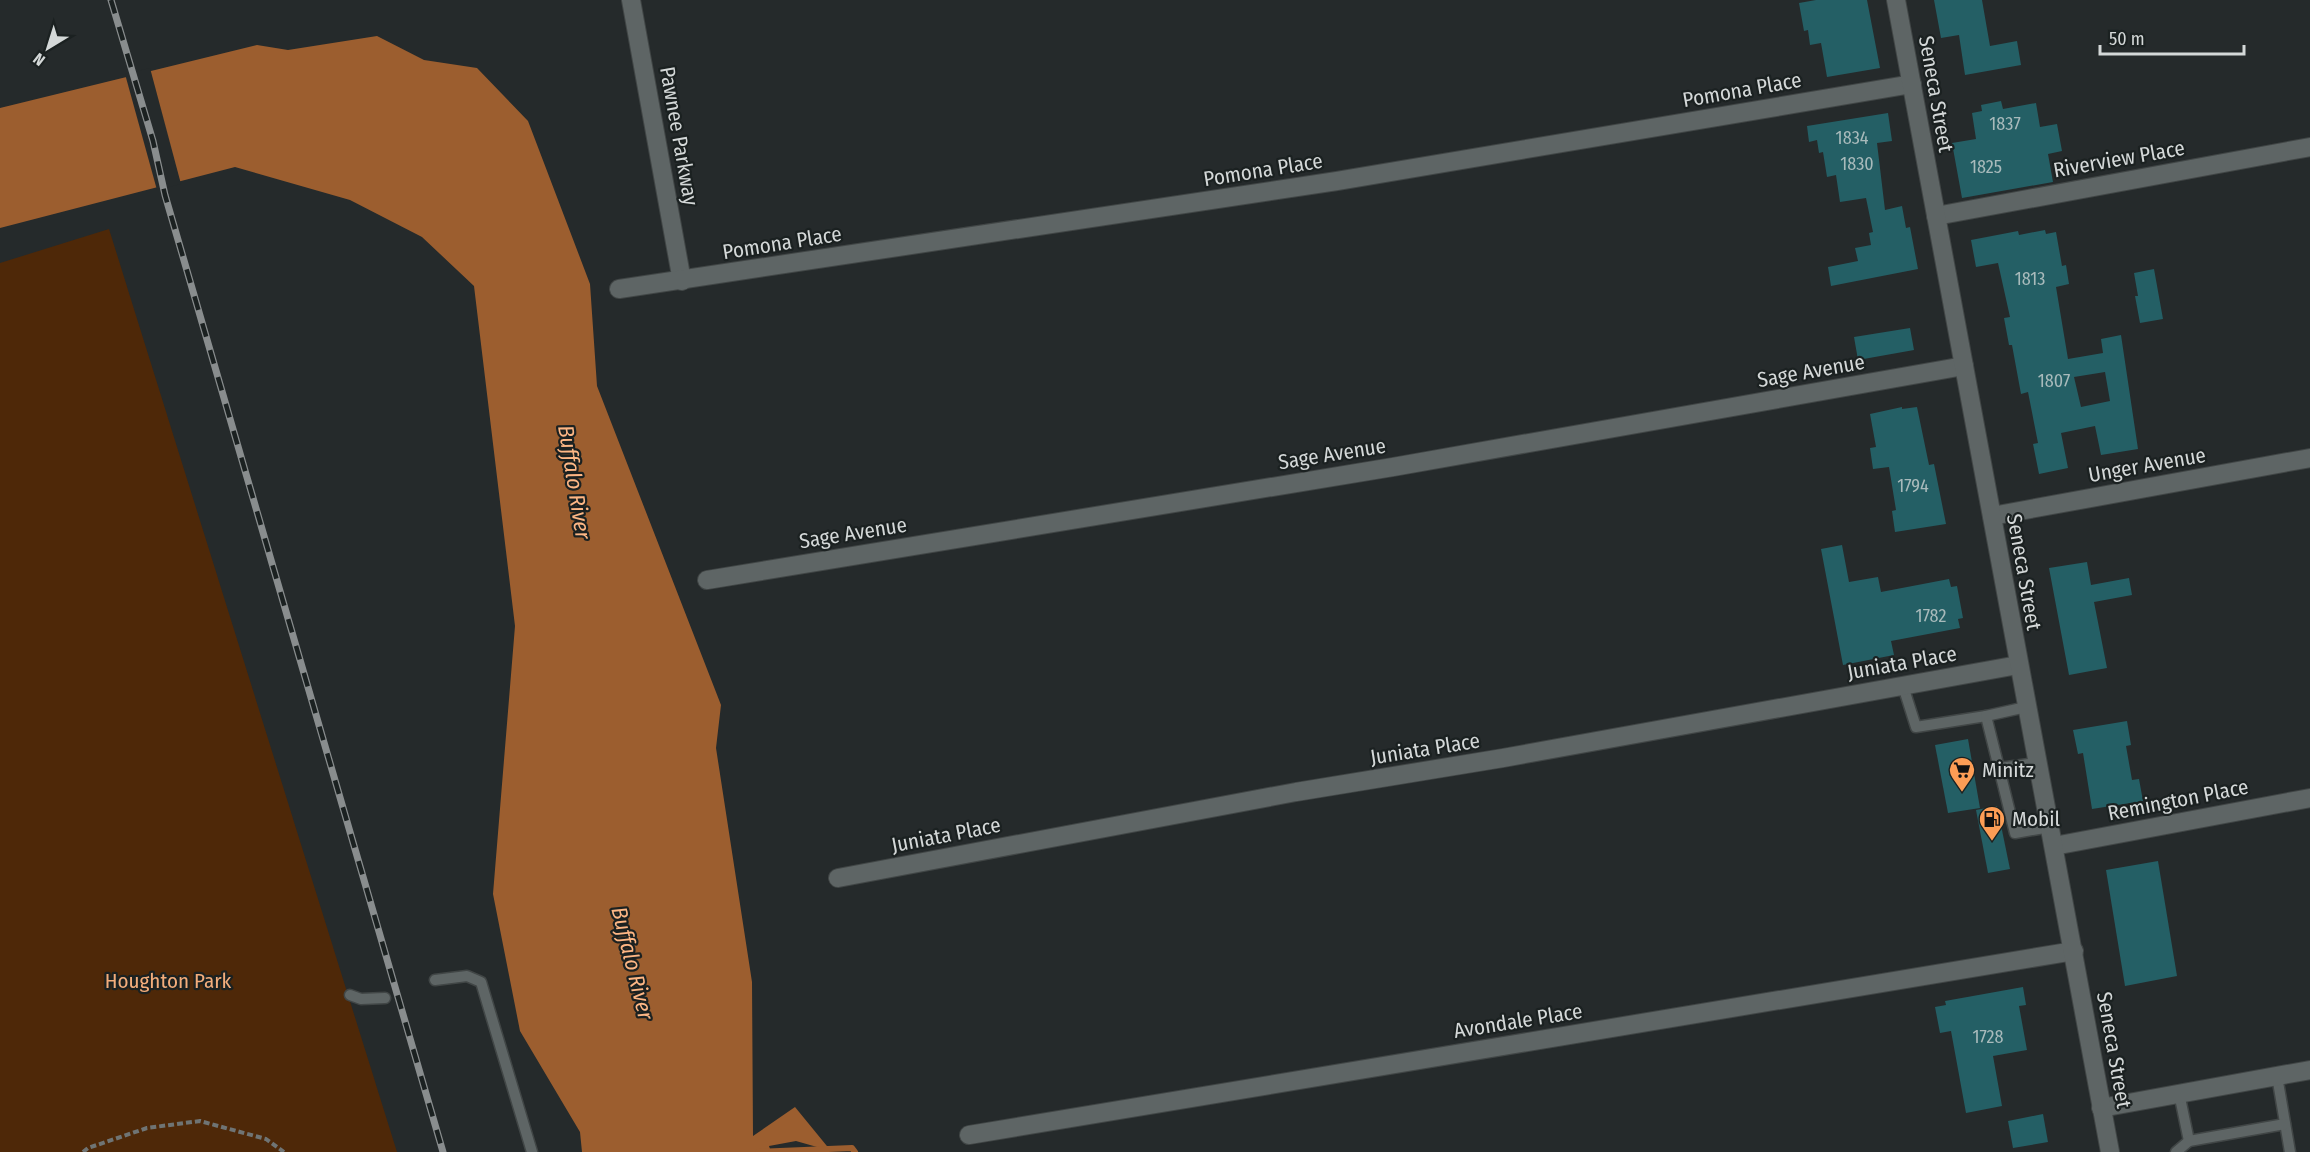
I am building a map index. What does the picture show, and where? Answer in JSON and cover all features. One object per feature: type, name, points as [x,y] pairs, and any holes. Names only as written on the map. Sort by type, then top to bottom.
[{"type":"street","name":"Pawnee Parkway","points":[[631,0],[682,281]]},
{"type":"street","name":"Seneca Street","points":[[1896,0],[2110,1152]]},
{"type":"street","name":"Pomona Place","points":[[619,288],[682,281],[1338,182],[1912,84]]},
{"type":"street","name":"Riverview Place","points":[[1936,216],[2310,147]]},
{"type":"street","name":"Sage Avenue","points":[[707,580],[1393,467],[1964,366]]},
{"type":"street","name":"Unger Avenue","points":[[1992,516],[2310,458]]},
{"type":"street","name":"Juniata Place","points":[[838,878],[1296,792],[1503,759],[2018,665]]},
{"type":"street","name":"Remington Place","points":[[2054,846],[2310,798]]},
{"type":"street","name":"Avondale Place","points":[[969,1135],[2074,951]]},
{"type":"street","points":[[2101,1108],[2310,1070]]},
{"type":"lane","points":[[1903,686],[1916,727],[2026,707]]},
{"type":"lane","points":[[1986,716],[2015,833],[2050,827]]},
{"type":"lane","points":[[1999,768],[2037,763]]},
{"type":"lane","points":[[435,980],[466,976],[481,982],[532,1152]]},
{"type":"lane","points":[[350,994],[361,999],[386,998]]},
{"type":"lane","points":[[2277,1076],[2290,1152]]},
{"type":"lane","points":[[2179,1093],[2189,1141]]},
{"type":"lane","points":[[2176,1152],[2189,1141],[2285,1124]]},
{"type":"path","points":[[83,1152],[88,1148],[147,1128],[200,1121],[266,1139],[284,1152]]},
{"type":"green space","name":"Houghton Park","points":[[109,229],[397,1152],[0,1152],[0,263]]},
{"type":"water","points":[[377,36],[424,60],[477,68],[528,121],[590,284],[597,386],[721,705],[716,748],[752,982],[753,1136],[795,1107],[831,1151],[796,1141],[769,1146],[771,1152],[582,1152],[580,1132],[520,1031],[493,894],[515,626],[474,286],[422,237],[350,200],[235,167],[0,228],[0,108],[257,45],[288,50]]},
{"type":"pier","points":[[150,68],[181,184],[157,190],[125,74]]},
{"type":"building","points":[[1816,0],[1867,0],[1880,68],[1827,77],[1821,43],[1810,45],[1808,30],[1804,31],[1799,3]]},
{"type":"building","points":[[1934,0],[1982,0],[1990,46],[2017,41],[2021,65],[1965,75],[1959,35],[1941,38]]},
{"type":"building","points":[[2001,101],[2003,109],[2036,103],[2040,127],[2057,124],[2062,151],[2048,154],[2053,182],[1962,198],[1952,143],[1976,139],[1972,113],[1982,111],[1981,105]]},
{"type":"building","points":[[1888,113],[1892,141],[1877,143],[1885,210],[1902,206],[1906,228],[1910,227],[1918,269],[1831,286],[1828,267],[1858,261],[1855,248],[1871,245],[1869,233],[1873,232],[1866,198],[1840,202],[1836,175],[1827,177],[1823,152],[1819,153],[1817,140],[1809,142],[1807,126]]},
{"type":"building","points":[[2045,230],[2046,234],[2056,232],[2062,266],[2066,265],[2069,284],[2056,287],[2068,359],[2103,353],[2101,339],[2121,335],[2138,449],[2101,455],[2095,426],[2061,433],[2068,468],[2039,474],[2033,444],[2038,443],[2028,392],[2021,394],[2012,345],[2009,345],[2004,318],[2010,317],[1998,263],[1976,267],[1971,240],[2018,231],[2019,235]],"holes":[[[2105,372],[2110,401],[2081,407],[2074,377]]]},
{"type":"building","points":[[2154,269],[2163,319],[2140,323],[2134,273]]},
{"type":"building","points":[[1910,328],[1914,350],[1858,360],[1854,337]]},
{"type":"building","points":[[1902,407],[1902,409],[1917,407],[1929,465],[1934,464],[1946,524],[1895,532],[1892,511],[1896,510],[1889,467],[1873,469],[1870,448],[1876,447],[1870,414]]},
{"type":"building","points":[[1842,545],[1849,582],[1878,577],[1881,592],[1949,579],[1951,587],[1957,586],[1963,618],[1958,619],[1960,628],[1891,641],[1894,655],[1843,665],[1821,549]]},
{"type":"building","points":[[2087,562],[2091,585],[2129,578],[2132,595],[2094,602],[2107,668],[2069,675],[2049,568]]},
{"type":"building","points":[[2127,721],[2131,745],[2126,746],[2132,780],[2139,779],[2143,801],[2092,809],[2083,753],[2078,754],[2073,730]]},
{"type":"building","points":[[1968,739],[1980,808],[1948,813],[1935,745]]},
{"type":"building","points":[[1997,806],[2010,869],[1988,873],[1976,810]]},
{"type":"building","points":[[2158,861],[2177,976],[2125,986],[2106,870]]},
{"type":"building","points":[[2023,987],[2026,1005],[2019,1006],[2027,1050],[1993,1056],[2002,1106],[1966,1113],[1951,1031],[1940,1033],[1935,1007],[1946,1005],[1945,1001]]},
{"type":"building","points":[[2043,1114],[2048,1142],[2013,1148],[2008,1121]]},
{"type":"waterway","name":"Buffalo River","points":[[758,1152],[852,1148],[855,1152]]},
{"type":"railway","points":[[111,0],[153,141],[165,195],[443,1152]]},
{"type":"place","name":"Minitz","points":[[1962,793]]},
{"type":"place","name":"Mobil","points":[[1992,842]]}]
